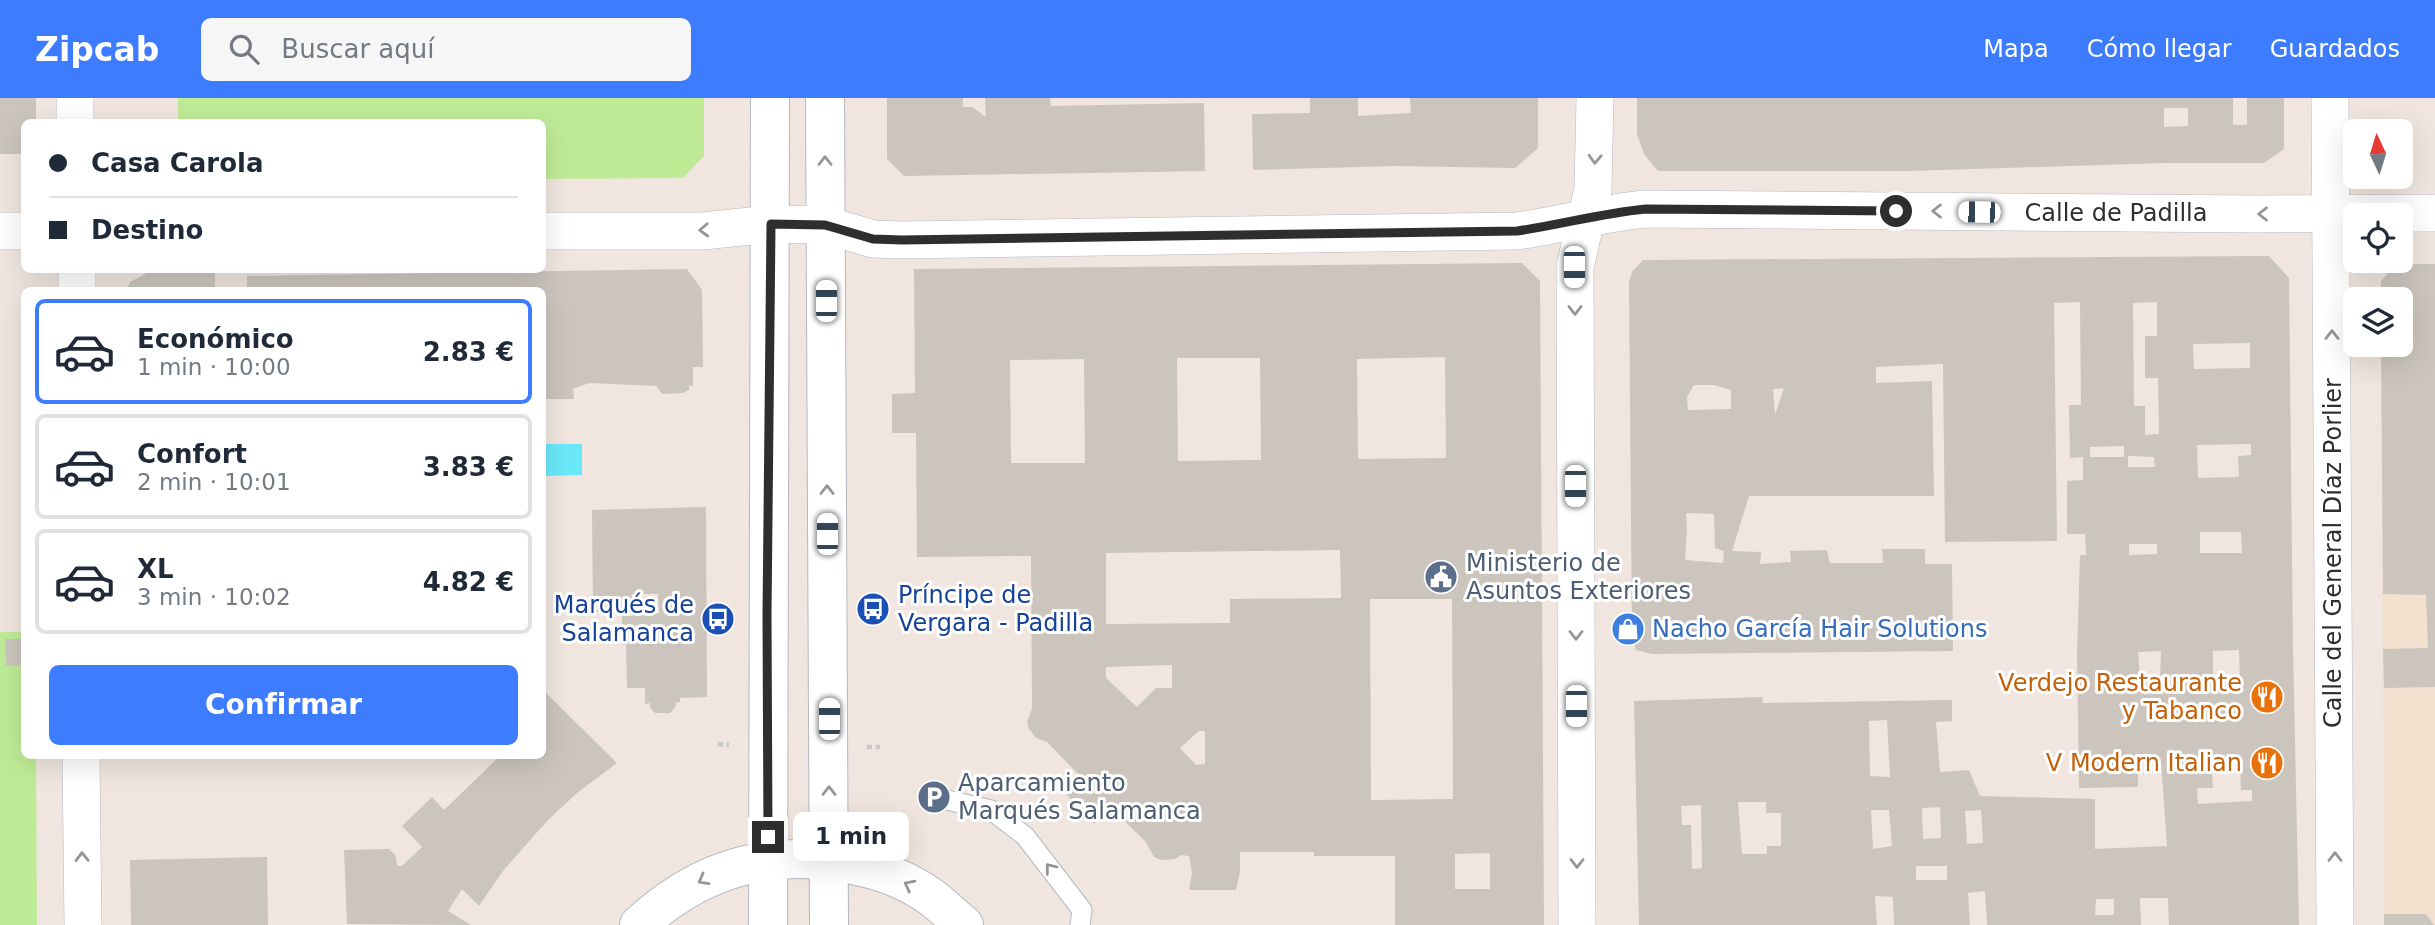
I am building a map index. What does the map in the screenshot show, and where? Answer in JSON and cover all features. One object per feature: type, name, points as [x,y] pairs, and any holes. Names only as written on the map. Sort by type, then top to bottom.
[{"type":"main road","points":[[768,925],[770,98]]},
{"type":"main road","points":[[825,98],[829,925]]},
{"type":"main road","points":[[639,925],[662,904],[713,875],[768,860],[798,857],[828,859],[881,871],[930,896],[964,925]]},
{"type":"street","points":[[75,98],[75,119]]},
{"type":"street","points":[[1577,925],[1574,267],[1593,189],[1595,98]]},
{"type":"street","name":"Calle del General Díaz Porlier","points":[[2330,98],[2335,925]]},
{"type":"street","name":"Calle de Padilla","points":[[546,230],[703,231],[771,224],[825,225],[873,239],[902,240],[1517,231],[1560,225],[1615,211],[1646,209],[2435,213]]},
{"type":"street","points":[[0,232],[21,231]]},
{"type":"street","points":[[81,759],[83,925]]},
{"type":"lane","points":[[934,797],[991,810],[1025,836],[1082,910],[1080,925]]},
{"type":"shaded area","points":[[2413,264],[2435,264],[2435,925],[2384,925],[2381,357],[2413,357],[2413,287],[2381,287],[2381,281],[2389,273],[2413,273]]},
{"type":"green space","points":[[178,98],[704,98],[704,156],[683,178],[546,179],[546,119],[178,119]]},
{"type":"green space","points":[[0,632],[21,632],[21,759],[36,759],[37,925],[0,925]]},
{"type":"water","points":[[546,444],[582,444],[582,475],[546,476]]},
{"type":"building","points":[[0,98],[36,98],[36,119],[21,119],[21,154],[0,154]]},
{"type":"building","points":[[887,98],[963,98],[963,107],[972,107],[986,117],[985,98],[1050,98],[1051,106],[1204,103],[1205,171],[904,176],[887,159]]},
{"type":"building","points":[[1310,98],[1358,98],[1358,116],[1411,113],[1410,98],[1538,98],[1538,148],[1515,168],[1394,166],[1253,170],[1252,114],[1310,113]]},
{"type":"building","points":[[1637,98],[2233,98],[2233,125],[2247,125],[2247,98],[2284,98],[2284,149],[2264,163],[2165,163],[1910,171],[1658,171],[1644,154],[1637,134]],"holes":[[[2164,108],[2188,108],[2188,126],[2164,127]]]},
{"type":"building","points":[[2269,256],[2289,278],[2299,925],[2169,925],[2168,898],[2140,898],[2141,925],[1987,925],[1985,891],[1968,893],[1970,925],[1894,925],[1893,897],[1875,896],[1877,925],[1639,925],[1634,701],[1763,697],[1762,703],[1952,700],[1952,721],[1936,722],[1940,772],[1969,770],[1980,796],[2095,799],[2095,849],[2167,846],[2161,761],[2138,761],[2138,787],[2079,788],[2077,654],[2080,555],[2086,555],[2085,534],[2067,534],[2067,481],[2083,480],[2083,457],[2070,458],[2069,405],[2081,405],[2080,302],[2054,303],[2057,541],[1945,542],[1943,364],[1876,367],[1876,383],[1932,381],[1934,496],[1749,496],[1732,551],[1761,552],[1760,564],[1791,562],[1790,551],[1827,550],[1830,563],[1883,563],[1882,549],[1925,549],[1925,564],[1952,564],[1953,651],[1652,654],[1636,650],[1632,637],[1629,282],[1632,272],[1643,260]],"holes":[[[2157,302],[2157,336],[2145,336],[2145,378],[2158,378],[2159,434],[2145,435],[2145,406],[2134,406],[2133,303]],[[2250,343],[2250,368],[2194,369],[2193,344]],[[1694,385],[1714,385],[1731,390],[1731,409],[1688,410],[1687,397]],[[1784,388],[1775,415],[1773,389]],[[2251,444],[2251,455],[2238,456],[2239,477],[2198,478],[2197,445]],[[2124,446],[2124,457],[2090,457],[2090,447]],[[2128,456],[2154,457],[2155,467],[2128,467]],[[1686,513],[1714,514],[1715,548],[1724,551],[1723,563],[1685,560]],[[2200,532],[2241,532],[2242,553],[2200,553]],[[2129,544],[2157,544],[2157,554],[2129,555]],[[2239,650],[2240,681],[2213,681],[2213,651]],[[2161,651],[2160,679],[2140,679],[2138,652]],[[1887,720],[1890,777],[1870,776],[1869,721]],[[2240,760],[2241,790],[2252,790],[2252,801],[2198,804],[2197,788],[2213,788],[2211,761]],[[1738,802],[1766,802],[1766,813],[1781,813],[1781,846],[1767,846],[1767,854],[1742,854]],[[1701,805],[1702,868],[1692,869],[1691,825],[1682,825],[1681,806]],[[1940,807],[1941,838],[1923,839],[1922,808]],[[1871,810],[1889,810],[1892,846],[1873,849]],[[1981,810],[1983,843],[1967,844],[1965,811]],[[1916,866],[1947,866],[1947,880],[1916,880]],[[2096,899],[2114,899],[2114,915],[2095,915]]]},
{"type":"building","name":"Ministerio de Asuntos Exteriores","points":[[1522,263],[1540,281],[1544,925],[1395,925],[1395,856],[1240,852],[1236,890],[1189,890],[1192,872],[1189,856],[1181,855],[1175,859],[1161,860],[1154,857],[1146,842],[1111,808],[1094,824],[1065,793],[1081,777],[1047,742],[1036,738],[1027,722],[1032,709],[1031,556],[917,557],[916,433],[892,433],[892,394],[915,393],[914,269]],"holes":[[[1445,357],[1446,458],[1358,459],[1357,359]],[[1177,358],[1260,358],[1261,460],[1178,461]],[[1084,359],[1085,463],[1011,463],[1010,360]],[[1340,550],[1341,598],[1230,599],[1230,623],[1106,624],[1106,553]],[[1370,599],[1452,599],[1453,799],[1371,800]],[[1172,665],[1172,688],[1156,688],[1137,707],[1106,678],[1106,667]],[[1199,731],[1205,731],[1205,764],[1196,765],[1180,748]],[[1490,853],[1490,889],[1455,889],[1455,854]]]},
{"type":"building","points":[[2413,264],[2435,264],[2435,687],[2384,688],[2383,649],[2428,648],[2426,595],[2383,594],[2381,357],[2413,357],[2413,287],[2381,287],[2381,281],[2389,273],[2413,273]]},
{"type":"building","points":[[687,269],[702,290],[703,367],[693,367],[693,386],[689,385],[689,390],[683,393],[662,394],[656,386],[589,383],[573,389],[574,399],[546,399],[546,287],[247,287],[247,276]]},
{"type":"building","points":[[147,273],[215,273],[215,287],[128,287],[130,282]]},
{"type":"building","points":[[706,507],[707,697],[680,698],[680,702],[675,703],[676,706],[670,713],[655,713],[650,703],[645,704],[645,688],[627,688],[622,616],[633,616],[593,612],[592,510]],"holes":[[[636,594],[658,594],[659,613],[637,614]]]},
{"type":"building","points":[[5,639],[21,639],[21,666],[6,666]]},
{"type":"building","points":[[546,693],[617,763],[577,793],[547,821],[503,871],[479,906],[462,889],[448,911],[471,925],[347,924],[344,850],[389,849],[396,856],[397,866],[402,866],[422,847],[402,826],[432,797],[444,810],[497,759],[546,759]]},
{"type":"building","points":[[267,857],[268,925],[131,925],[130,860]]},
{"type":"building","points":[[2384,914],[2426,914],[2434,925],[2384,925]]},
{"type":"place","name":"Ministerio de Asuntos Exteriores","points":[[1441,577]]},
{"type":"place","name":"Príncipe de Vergara - Padilla","points":[[873,609]]},
{"type":"place","name":"Marqués de Salamanca","points":[[718,619]]},
{"type":"place","name":"Nacho García Hair Solutions","points":[[1628,629]]},
{"type":"place","name":"Verdejo Restaurante y Tabanco","points":[[2267,697]]},
{"type":"place","name":"V Modern Italian","points":[[2267,763]]},
{"type":"place","name":"Aparcamiento Marqués Salamanca","points":[[934,797]]},
{"type":"route","points":[[768,837],[771,224],[825,225],[873,239],[902,240],[1517,231],[1560,225],[1615,211],[1646,209],[1896,211]]}]
